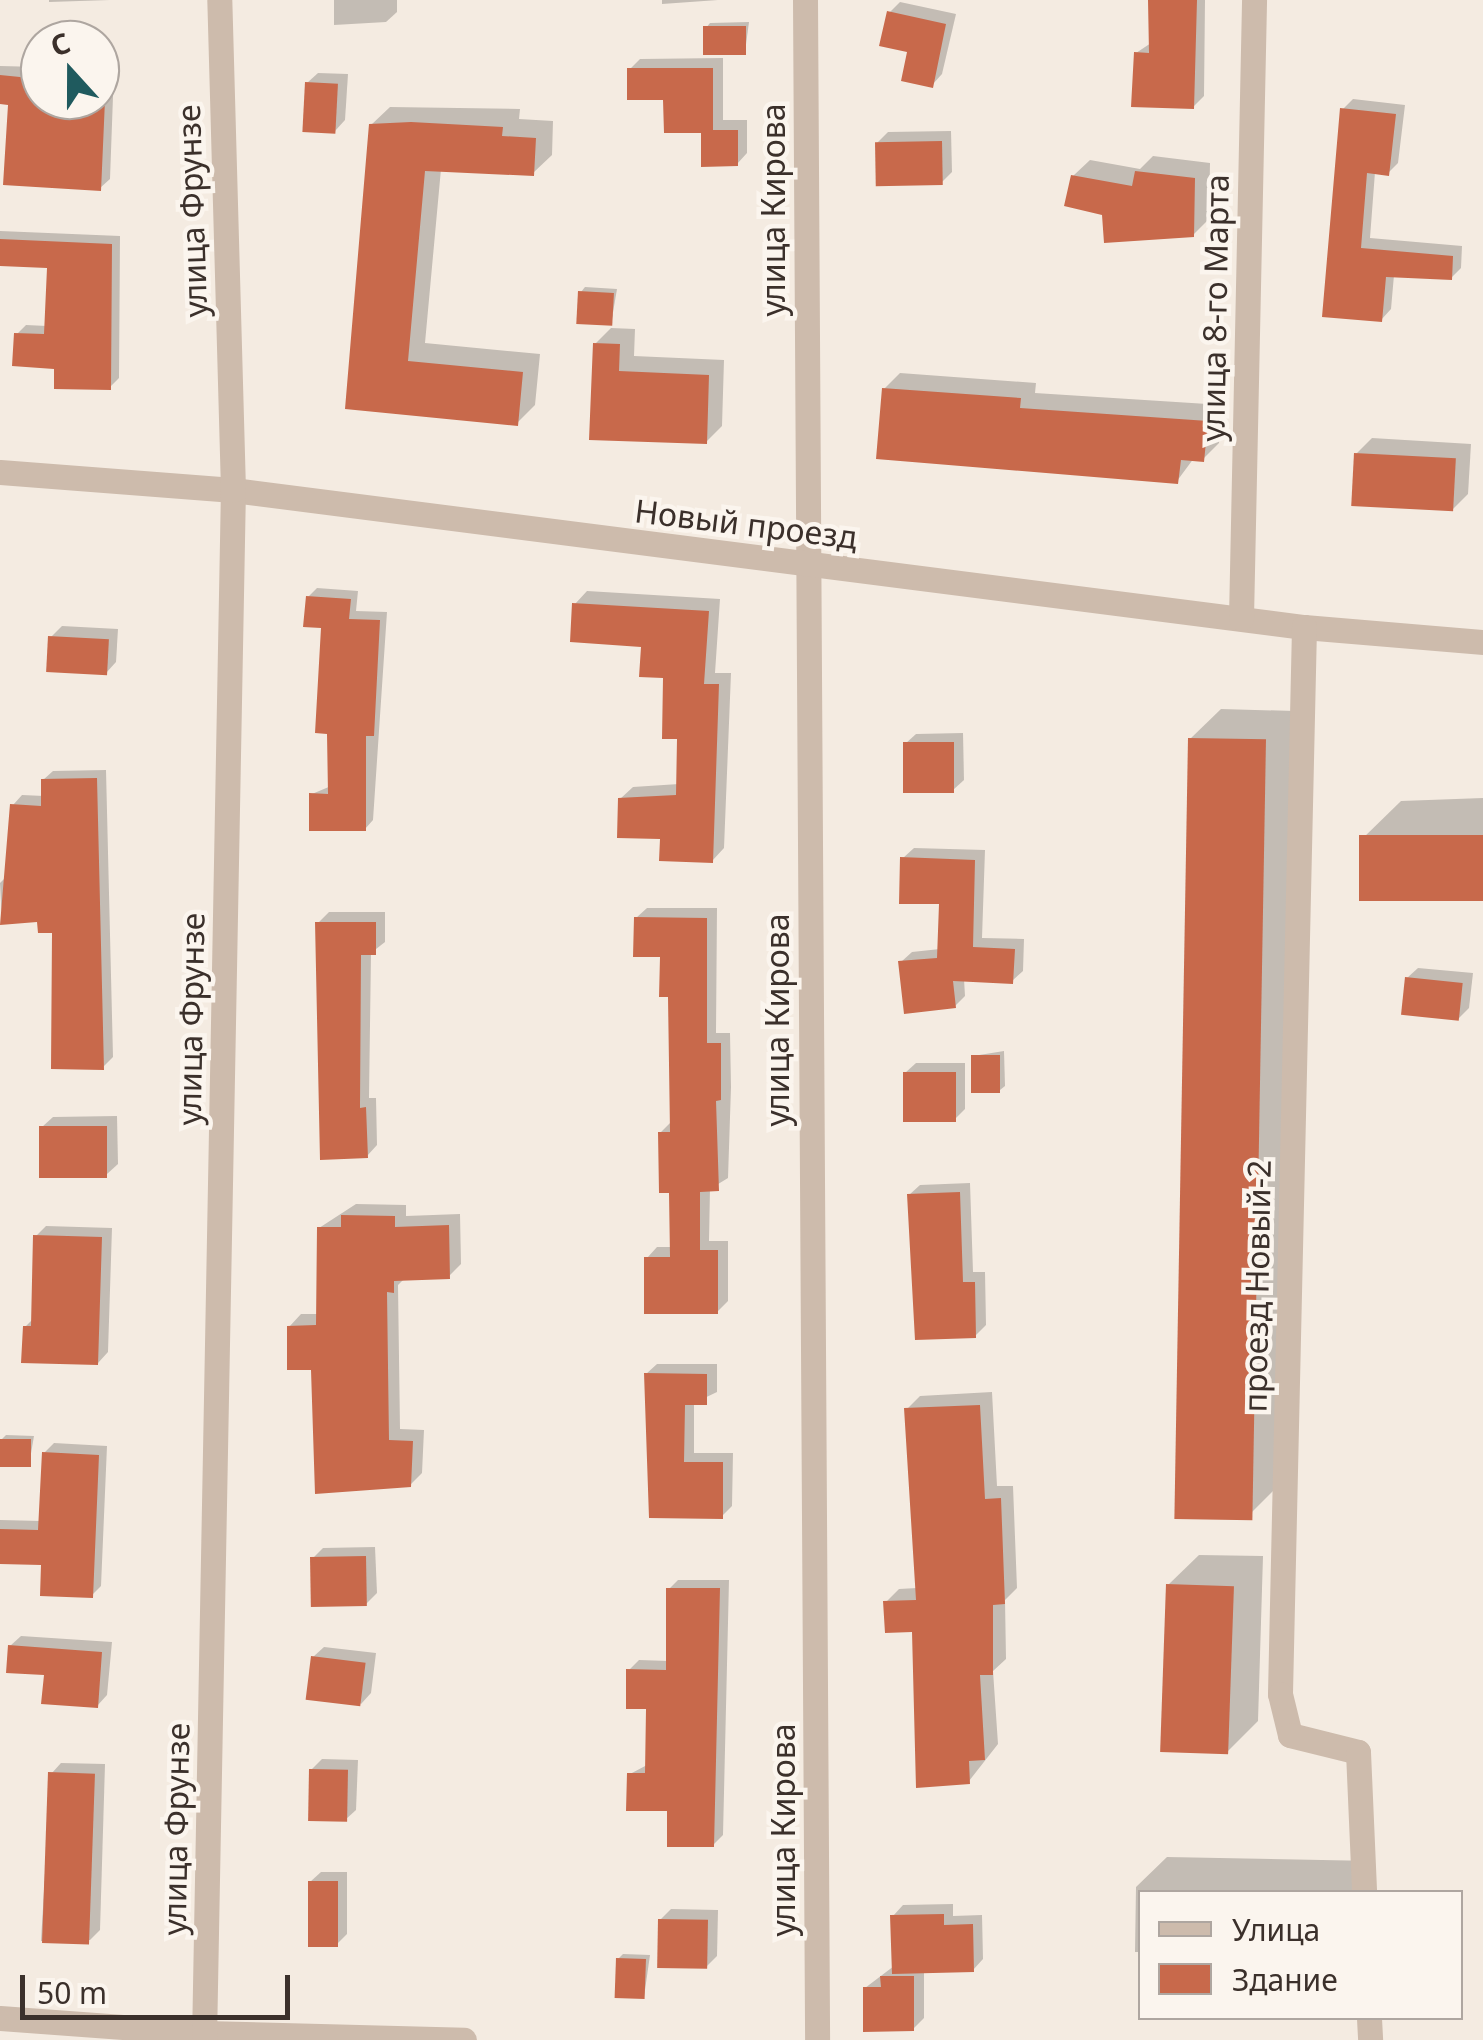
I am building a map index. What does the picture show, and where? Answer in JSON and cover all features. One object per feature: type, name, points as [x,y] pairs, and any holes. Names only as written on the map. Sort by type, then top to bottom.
[{"type":"street","name":"улица Фрунзе","points":[[204,2037],[233,490],[219,0]]},
{"type":"street","name":"улица Кирова","points":[[805,0],[817,2040]]},
{"type":"street","name":"улица 8-го Марта","points":[[1241,618],[1254,0]]},
{"type":"street","name":"Новый проезд","points":[[0,472],[233,490],[1304,627],[1483,642]]},
{"type":"street","name":"проезд Новый-2","points":[[1304,627],[1280,1694],[1290,1734],[1358,1752],[1364,1890]]},
{"type":"street","points":[[0,2018],[204,2037],[464,2040]]},
{"type":"building","points":[[1148,0],[1197,0],[1194,109],[1131,107],[1134,52],[1149,53]]},
{"type":"building","points":[[887,11],[946,24],[933,88],[901,81],[907,52],[879,46]]},
{"type":"building","points":[[703,26],[746,26],[746,55],[703,55]]},
{"type":"building","points":[[627,68],[713,68],[713,130],[738,130],[738,166],[701,167],[701,133],[664,133],[663,100],[627,100]]},
{"type":"building","points":[[0,75],[20,77],[20,120],[104,120],[101,191],[3,185],[8,105],[0,104]]},
{"type":"building","points":[[305,82],[338,84],[335,134],[302,132]]},
{"type":"building","points":[[1340,108],[1396,114],[1389,176],[1367,173],[1361,248],[1453,256],[1452,280],[1386,277],[1382,322],[1322,317]]},
{"type":"building","points":[[369,124],[503,127],[502,136],[536,138],[534,176],[425,171],[408,361],[523,372],[518,426],[345,409]]},
{"type":"building","points":[[942,141],[943,185],[876,186],[875,142]]},
{"type":"building","points":[[1135,171],[1195,178],[1194,237],[1104,243],[1102,215],[1064,206],[1071,175],[1132,186]]},
{"type":"building","points":[[0,239],[112,244],[111,390],[54,389],[54,369],[12,366],[14,333],[44,334],[47,268],[0,266]]},
{"type":"building","points":[[578,291],[614,293],[612,326],[576,324]]},
{"type":"building","points":[[593,343],[620,344],[619,371],[709,375],[707,444],[589,440]]},
{"type":"building","points":[[882,388],[1021,398],[1020,408],[1208,421],[1204,462],[1181,460],[1178,484],[876,459]]},
{"type":"building","points":[[1354,453],[1456,458],[1453,511],[1351,506]]},
{"type":"building","points":[[306,596],[351,599],[349,619],[380,620],[374,736],[366,736],[366,831],[309,831],[309,793],[328,794],[327,734],[315,733],[321,628],[303,627]]},
{"type":"building","points":[[572,603],[709,611],[704,684],[719,684],[713,863],[659,861],[660,839],[617,838],[618,798],[676,795],[677,739],[662,739],[663,678],[639,677],[641,647],[570,642]]},
{"type":"building","points":[[48,636],[109,639],[107,675],[46,672]]},
{"type":"building","points":[[1188,738],[1266,739],[1252,1520],[1174,1519]]},
{"type":"building","points":[[903,742],[954,742],[954,793],[903,793]]},
{"type":"building","points":[[97,778],[104,1070],[51,1069],[52,933],[38,933],[37,922],[0,925],[10,804],[41,806],[41,779]]},
{"type":"building","points":[[1359,835],[1483,835],[1483,901],[1359,901]]},
{"type":"building","points":[[900,857],[975,860],[973,947],[1015,949],[1013,984],[953,981],[956,1008],[904,1014],[898,961],[937,958],[939,904],[899,904]]},
{"type":"building","points":[[634,917],[707,918],[707,1043],[721,1043],[721,1100],[716,1101],[719,1191],[700,1192],[700,1250],[718,1250],[718,1314],[644,1314],[644,1257],[670,1257],[669,1193],[659,1193],[658,1132],[670,1132],[668,997],[659,997],[660,957],[633,957]]},
{"type":"building","points":[[315,922],[376,922],[376,955],[361,955],[360,1108],[366,1107],[368,1158],[320,1160]]},
{"type":"building","points":[[1405,977],[1463,983],[1459,1021],[1401,1015]]},
{"type":"building","points":[[971,1055],[1000,1055],[1000,1093],[971,1093]]},
{"type":"building","points":[[903,1072],[956,1072],[956,1122],[903,1122]]},
{"type":"building","points":[[39,1126],[107,1126],[107,1178],[39,1178]]},
{"type":"building","points":[[960,1192],[963,1282],[975,1282],[976,1338],[915,1340],[907,1194]]},
{"type":"building","points":[[341,1215],[395,1216],[395,1227],[449,1225],[450,1279],[394,1281],[394,1293],[387,1292],[389,1440],[413,1441],[411,1487],[315,1494],[311,1370],[287,1370],[287,1326],[316,1325],[317,1227],[341,1227]]},
{"type":"building","points":[[33,1235],[102,1237],[98,1365],[21,1363],[23,1326],[31,1326]]},
{"type":"building","points":[[644,1373],[707,1374],[707,1405],[685,1405],[684,1462],[723,1462],[723,1519],[649,1518]]},
{"type":"building","points":[[980,1405],[985,1499],[1001,1498],[1005,1604],[993,1605],[993,1675],[980,1675],[985,1760],[969,1761],[970,1784],[916,1788],[912,1632],[885,1633],[883,1601],[916,1600],[904,1408]]},
{"type":"building","points":[[0,1439],[31,1439],[31,1467],[0,1467]]},
{"type":"building","points":[[42,1452],[99,1455],[93,1598],[40,1596],[41,1565],[0,1564],[0,1529],[38,1530]]},
{"type":"building","points":[[366,1556],[367,1606],[311,1607],[310,1557]]},
{"type":"building","points":[[1166,1584],[1234,1586],[1228,1754],[1160,1752]]},
{"type":"building","points":[[666,1588],[720,1588],[714,1847],[667,1847],[667,1811],[626,1811],[627,1773],[645,1773],[646,1709],[626,1709],[626,1669],[666,1670]]},
{"type":"building","points":[[8,1645],[102,1652],[98,1708],[41,1704],[44,1675],[6,1673]]},
{"type":"building","points":[[311,1656],[366,1663],[360,1706],[306,1700]]},
{"type":"building","points":[[309,1769],[348,1770],[347,1822],[308,1821]]},
{"type":"building","points":[[48,1772],[95,1774],[89,1945],[42,1943]]},
{"type":"building","points":[[308,1881],[338,1881],[338,1947],[308,1947]]},
{"type":"building","points":[[944,1914],[944,1925],[973,1924],[974,1972],[892,1974],[890,1915]]},
{"type":"building","points":[[658,1919],[708,1920],[707,1969],[657,1968]]},
{"type":"building","points":[[616,1958],[646,1959],[645,1999],[615,1998]]},
{"type":"building","points":[[880,1976],[914,1976],[914,2031],[863,2032],[863,1987],[881,1987]]}]
